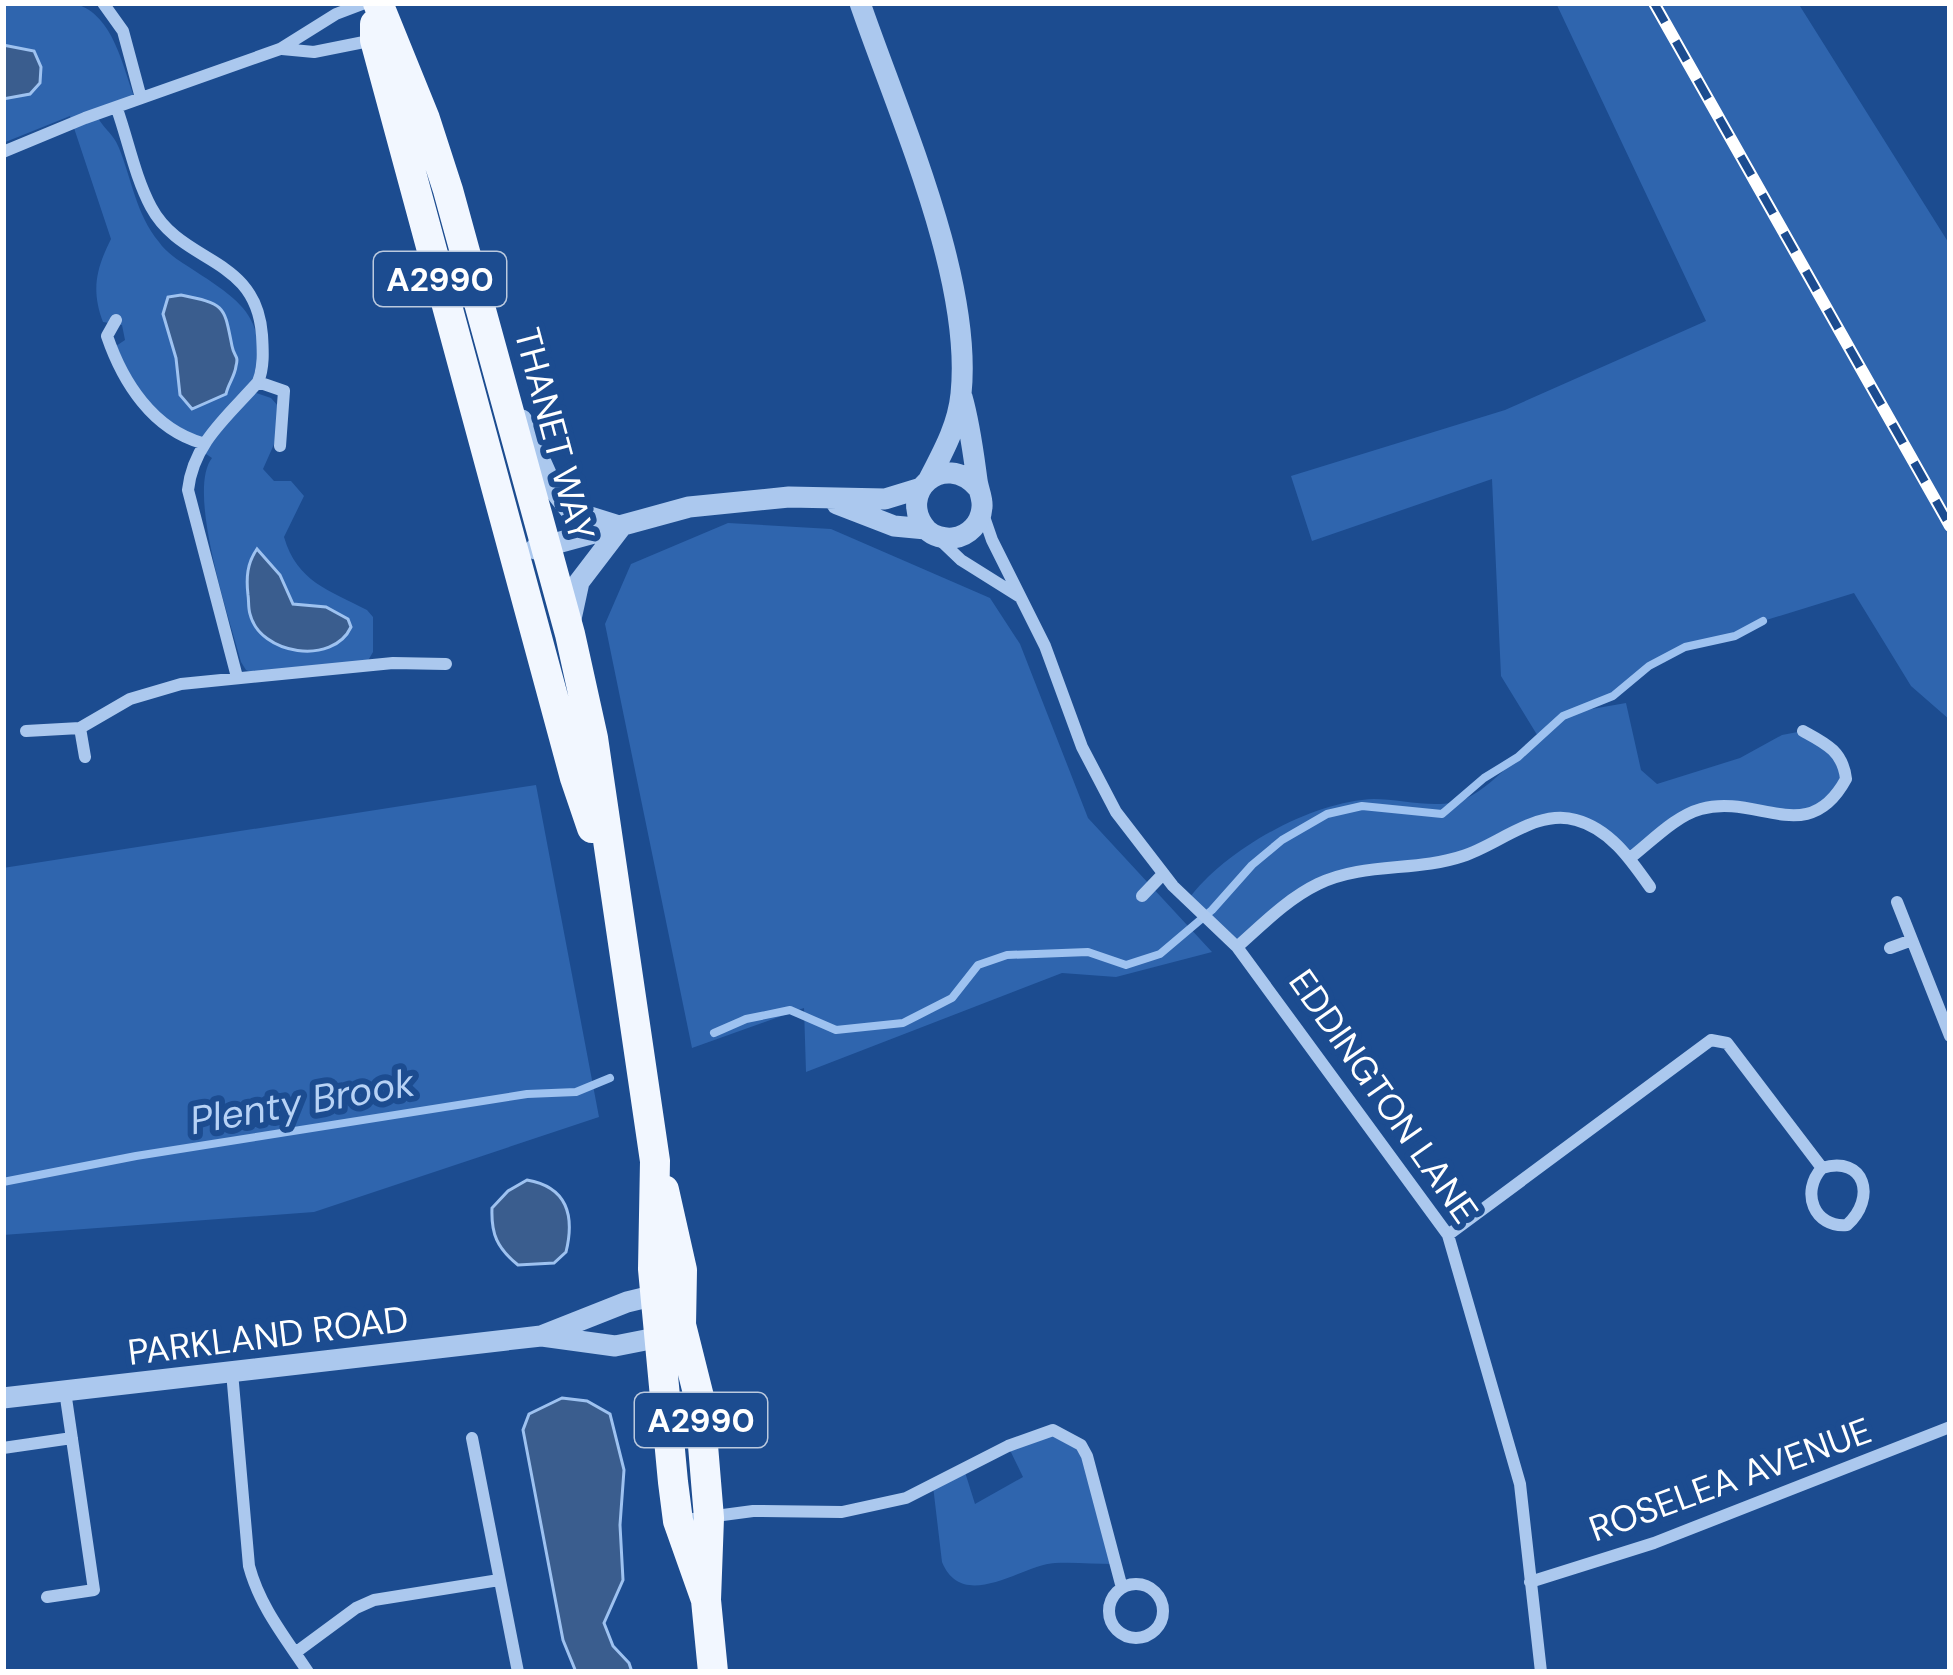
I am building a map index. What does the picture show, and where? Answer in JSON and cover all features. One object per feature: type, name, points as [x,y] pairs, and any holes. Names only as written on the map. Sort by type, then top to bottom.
[{"type":"main road","name":"THANET WAY","points":[[377,3],[531,550],[570,634],[593,738],[655,1161],[682,1270],[669,1317],[713,1672]]},
{"type":"main road","name":"THANET WAY","points":[[384,37],[448,190],[496,358],[575,778],[616,896]]},
{"type":"street","points":[[103,3],[123,31],[141,98]]},
{"type":"street","points":[[3,152],[280,49],[336,14],[365,3]]},
{"type":"street","name":"EDDINGTON LANE","points":[[860,3],[949,268],[960,316],[961,395],[950,440],[925,484]]},
{"type":"street","points":[[280,49],[323,51],[384,37]]},
{"type":"street","points":[[117,109],[151,207],[169,231],[242,280],[254,298],[262,329],[258,382],[202,443],[191,464],[188,490],[237,677]]},
{"type":"street","points":[[116,320],[107,336],[121,373],[171,430],[202,443]]},
{"type":"street","points":[[496,358],[552,487],[571,511],[621,527]]},
{"type":"street","points":[[258,382],[284,391],[280,446]]},
{"type":"street","name":"EDDINGTON LANE","points":[[961,395],[972,429],[980,499],[992,541],[1045,646],[1091,763],[1116,812],[1163,874],[1237,947],[1448,1235],[1520,1484],[1541,1672]]},
{"type":"street","points":[[531,550],[689,507],[819,497],[885,499],[950,472],[970,480],[980,499],[966,534],[956,538],[894,526],[819,497]]},
{"type":"street","points":[[925,484],[916,510],[931,532],[961,560],[1021,598]]},
{"type":"street","points":[[570,634],[579,582],[621,527]]},
{"type":"street","points":[[26,731],[80,728],[154,691],[237,677],[393,663],[446,664]]},
{"type":"street","points":[[80,728],[86,757]]},
{"type":"street","points":[[1630,858],[1696,810],[1724,805],[1786,815],[1815,813],[1828,806],[1846,778],[1845,765],[1840,754],[1802,731]]},
{"type":"street","points":[[1237,947],[1296,896],[1322,882],[1364,870],[1464,856],[1553,818],[1575,819],[1594,828],[1630,858],[1651,887]]},
{"type":"street","points":[[1142,896],[1163,874]]},
{"type":"street","points":[[1897,902],[1950,1036]]},
{"type":"street","points":[[1890,949],[1912,940]]},
{"type":"street","points":[[1448,1235],[1711,1040],[1727,1043],[1822,1168]]},
{"type":"street","points":[[1844,1166],[1855,1172],[1865,1188],[1864,1204],[1847,1225],[1833,1226],[1813,1207],[1811,1187],[1822,1168],[1844,1166]]},
{"type":"street","name":"PARKLAND ROAD","points":[[542,1336],[627,1302],[669,1317]]},
{"type":"street","name":"PARKLAND ROAD","points":[[3,1398],[542,1336],[615,1346],[669,1317]]},
{"type":"street","points":[[232,1372],[249,1566],[275,1628],[308,1672]]},
{"type":"street","points":[[46,1597],[94,1590],[65,1391]]},
{"type":"street","name":"ROSELEA AVENUE","points":[[1530,1582],[1654,1544],[1950,1427]]},
{"type":"street","points":[[693,1520],[753,1511],[842,1512],[906,1498],[1008,1446],[1053,1430],[1081,1445],[1087,1456],[1122,1588],[1109,1607],[1112,1624],[1134,1639],[1151,1634],[1161,1620],[1157,1595],[1142,1586],[1122,1588]]},
{"type":"street","points":[[3,1448],[72,1438]]},
{"type":"street","points":[[472,1438],[518,1672]]},
{"type":"street","points":[[295,1653],[374,1600],[499,1580]]},
{"type":"shaded area","points":[[3,3],[72,3],[97,16],[114,40],[134,96],[94,110],[117,143],[140,208],[159,242],[230,295],[251,319],[258,349],[253,392],[271,398],[279,407],[275,442],[263,469],[274,481],[291,481],[304,496],[284,537],[306,575],[373,617],[373,652],[366,664],[256,674],[241,662],[207,526],[205,475],[212,458],[150,416],[116,346],[125,340],[122,325],[103,322],[97,280],[111,239],[70,116],[3,143]]},
{"type":"shaded area","points":[[1556,3],[1798,3],[1950,245],[1950,720],[1911,686],[1854,593],[1763,621],[1735,636],[1685,647],[1586,710],[1626,703],[1641,770],[1657,784],[1740,758],[1782,735],[1803,731],[1823,742],[1846,779],[1815,813],[1696,810],[1630,858],[1594,828],[1553,818],[1464,856],[1322,882],[1237,947],[1188,900],[1246,847],[1297,819],[1350,802],[1457,802],[1495,778],[1539,738],[1501,676],[1492,479],[1312,541],[1291,476],[1505,410],[1706,321]]},
{"type":"shaded area","points":[[3,45],[34,51],[41,67],[40,83],[30,94],[3,99]]},
{"type":"shaded area","points":[[181,295],[220,309],[237,360],[226,394],[192,409],[180,395],[176,358],[163,314],[168,297]]},
{"type":"shaded area","points":[[728,523],[831,529],[990,598],[1020,644],[1088,818],[1212,952],[1116,977],[1062,973],[806,1072],[804,1008],[692,1048],[605,624],[631,564]]},
{"type":"shaded area","points":[[257,549],[280,575],[293,604],[326,607],[348,619],[351,627],[342,639],[314,651],[298,650],[267,639],[256,628],[249,612],[247,583]]},
{"type":"shaded area","points":[[536,785],[599,1117],[314,1212],[3,1235],[3,868]]},
{"type":"shaded area","points":[[527,1180],[551,1189],[565,1205],[566,1252],[554,1263],[518,1265],[494,1233],[492,1208]]},
{"type":"shaded area","points":[[562,1398],[587,1401],[610,1414],[624,1470],[623,1580],[604,1623],[632,1672],[576,1672],[563,1640],[523,1430],[529,1414]]},
{"type":"shaded area","points":[[1048,1431],[1081,1445],[1114,1564],[1055,1563],[978,1585],[951,1577],[942,1562],[933,1486],[964,1469],[975,1504],[1023,1477],[1008,1446]]},
{"type":"waterway","name":"Plenty Brook","points":[[714,1033],[746,1019],[790,1010],[836,1030],[903,1023],[952,998],[978,965],[1007,955],[1088,952],[1126,965],[1160,954],[1212,910],[1252,865],[1282,840],[1327,814],[1362,806],[1442,814],[1563,716],[1613,696],[1649,666],[1685,647],[1735,636],[1763,621]]},
{"type":"waterway","name":"Plenty Brook","points":[[3,1182],[136,1156],[527,1094],[576,1092],[610,1078]]},
{"type":"railway","points":[[1654,3],[1950,526]]}]
